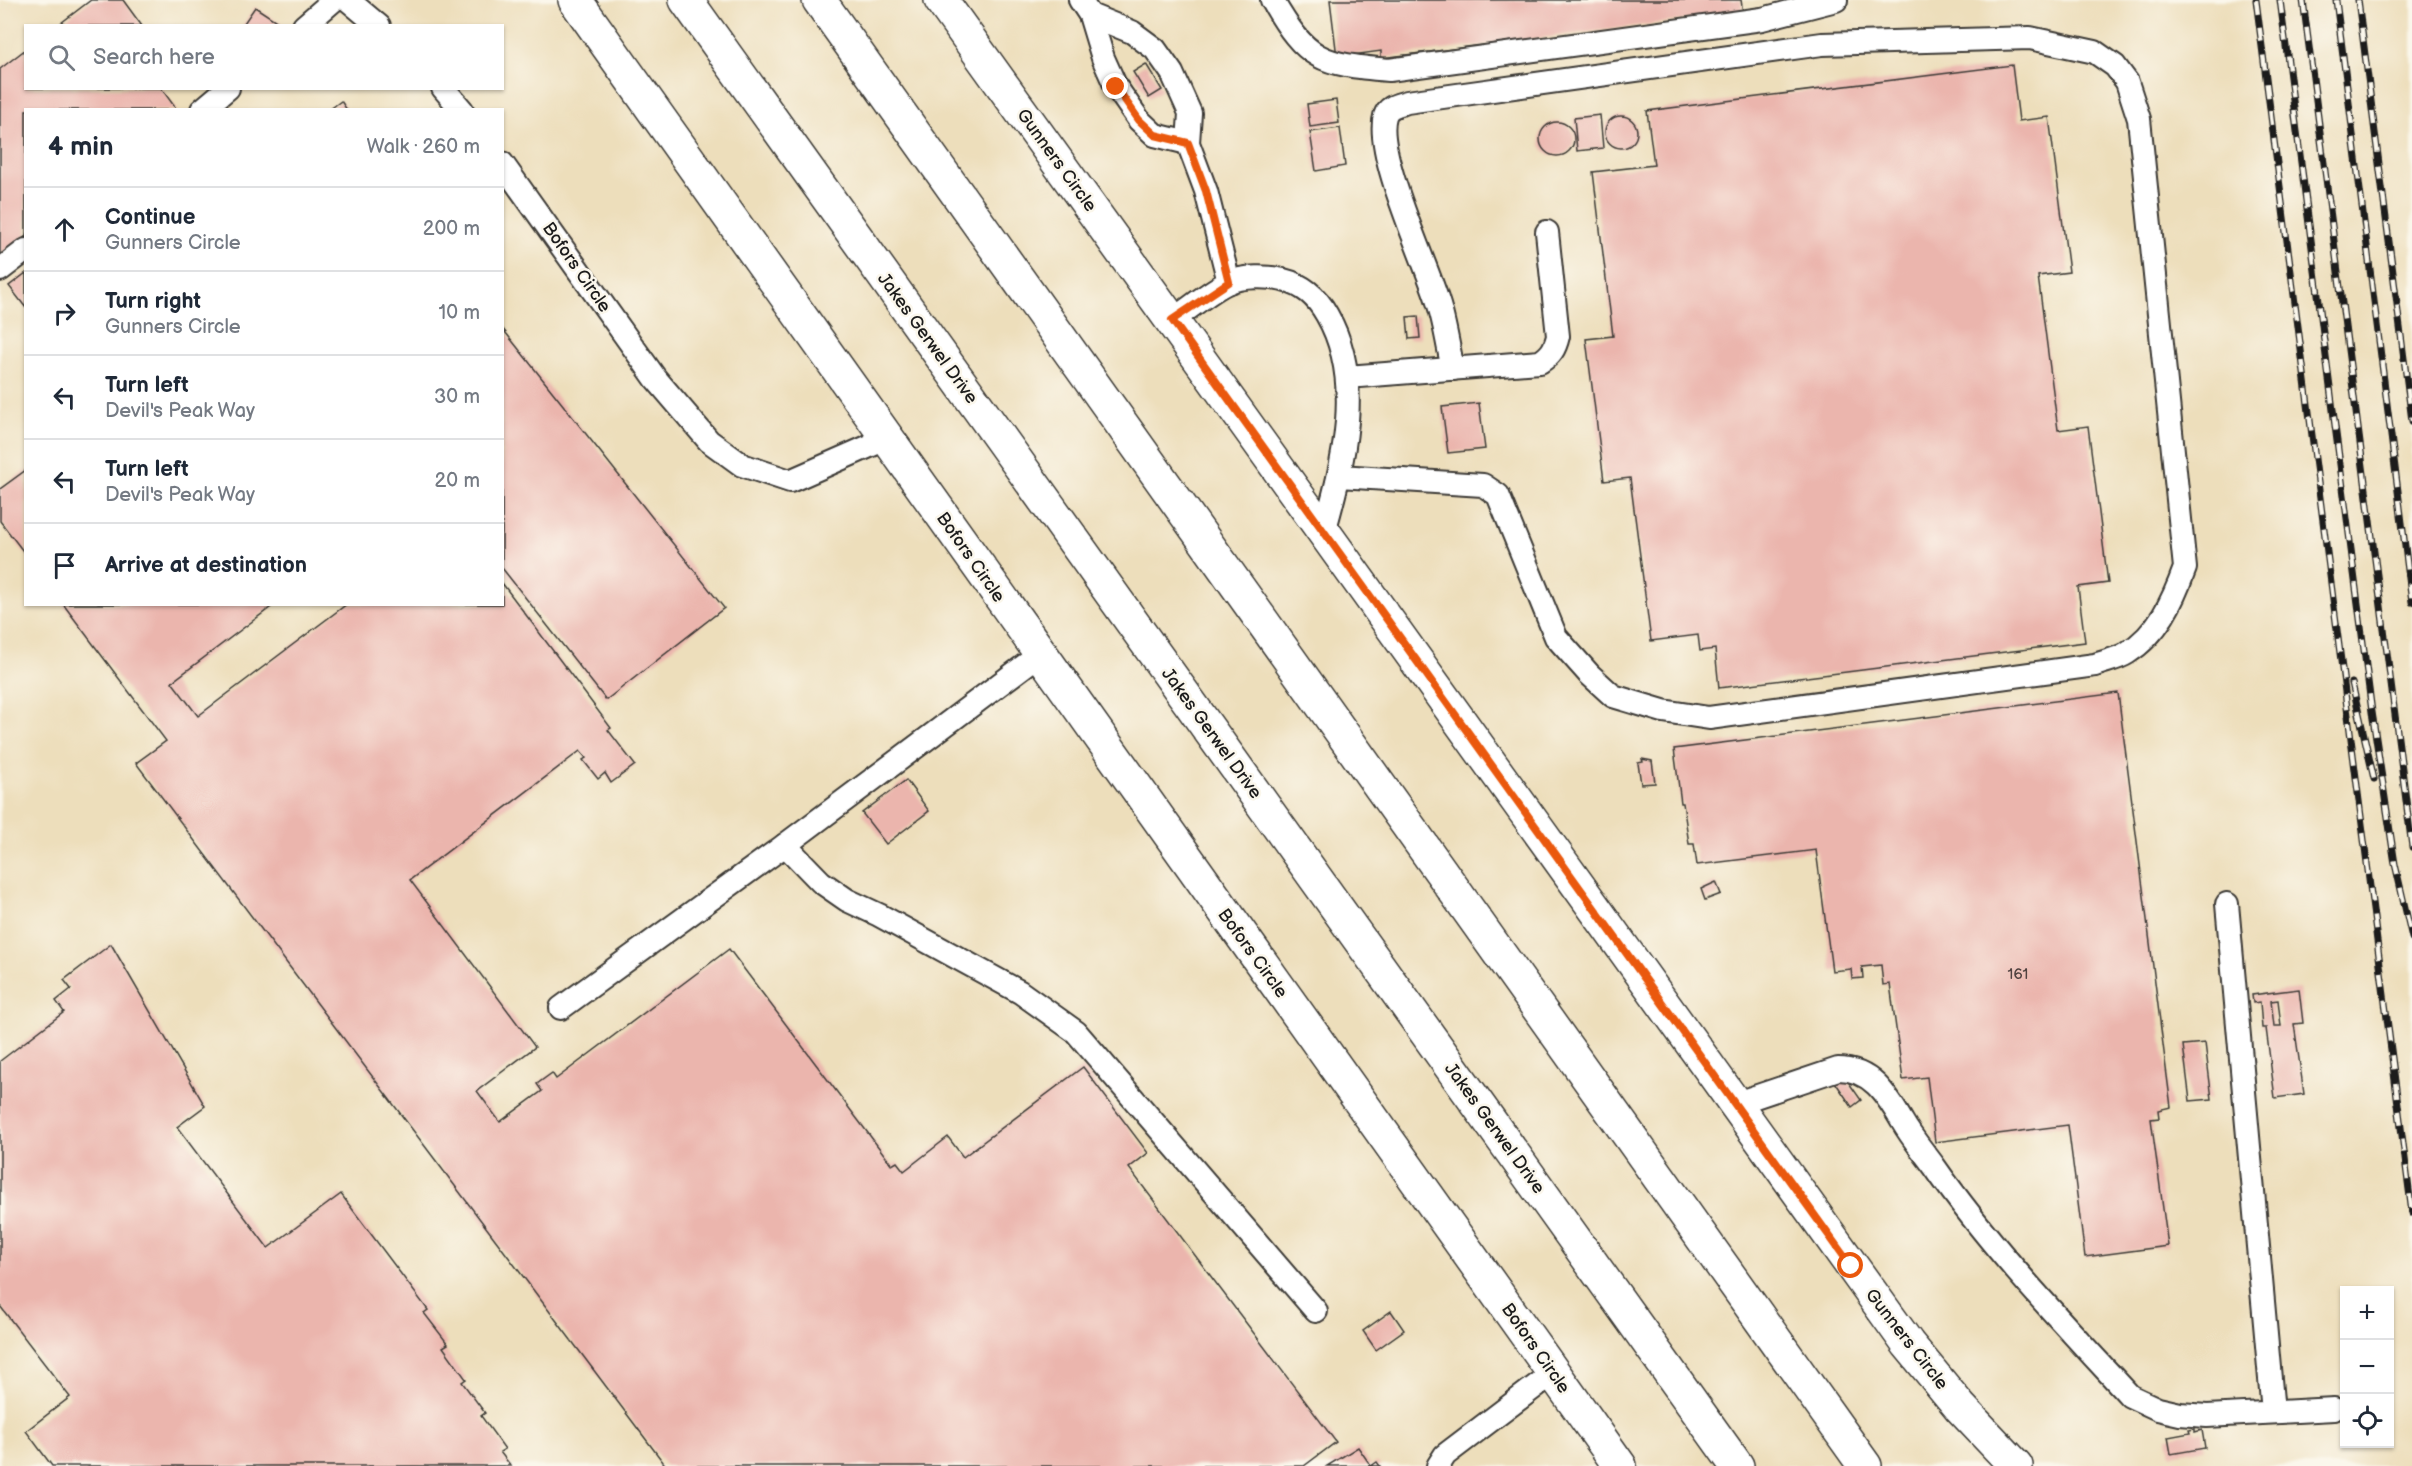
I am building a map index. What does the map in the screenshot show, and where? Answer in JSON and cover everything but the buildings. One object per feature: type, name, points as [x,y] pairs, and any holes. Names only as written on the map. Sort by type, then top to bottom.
[{"type":"main road","name":"Bofors Circle","points":[[575,0],[1620,1466]]},
{"type":"main road","name":"Jakes Gerwel Drive","points":[[686,0],[1737,1466]]},
{"type":"main road","points":[[819,0],[1865,1466]]},
{"type":"main road","name":"Gunners Circle","points":[[941,0],[1908,1344],[1960,1407],[2016,1466]]},
{"type":"lane","points":[[306,24],[334,0]]},
{"type":"lane","points":[[348,0],[377,24]]},
{"type":"lane","points":[[1272,0],[1286,24],[1309,51],[1333,63],[1389,70],[1762,19],[1836,0]]},
{"type":"lane","points":[[1085,7],[1132,32],[1155,50],[1172,73],[1190,113],[1188,143],[1206,191],[1229,282]]},
{"type":"lane","points":[[1085,7],[1116,87],[1139,120],[1155,135],[1188,143]]},
{"type":"lane","points":[[1339,476],[1483,485],[1490,489],[1498,495],[1556,637],[1589,674],[1613,696],[1663,711],[1709,718],[2095,665],[2126,654],[2160,621],[2175,597],[2185,568],[2139,119],[2127,82],[2115,66],[2095,52],[2030,38],[1822,44],[1407,102],[1391,107],[1385,115],[1385,148],[1406,216],[1439,303],[1453,369]]},
{"type":"lane","points":[[204,108],[226,90]]},
{"type":"lane","points":[[445,90],[460,108]]},
{"type":"lane","name":"Bofors Circle","points":[[504,166],[656,379],[709,441],[742,465],[790,481],[888,438]]},
{"type":"lane","points":[[1347,377],[1540,362],[1555,349],[1558,336],[1547,232]]},
{"type":"lane","points":[[0,270],[24,252]]},
{"type":"lane","points":[[1172,320],[1229,282],[1272,277],[1298,283],[1319,300],[1332,323],[1347,377],[1347,410],[1339,476],[1324,532]]},
{"type":"lane","points":[[561,1008],[1040,654]]},
{"type":"lane","points":[[785,844],[821,882],[848,900],[1020,992],[1076,1032],[1316,1311]]},
{"type":"lane","points":[[2227,904],[2273,1412]]},
{"type":"lane","points":[[1734,1104],[1838,1069],[1849,1069],[1870,1080],[1884,1091],[1949,1189],[2002,1257],[2130,1396],[2158,1409],[2180,1414],[2207,1416],[2334,1409]]},
{"type":"lane","points":[[1438,1466],[1445,1455],[1553,1373]]},
{"type":"railway","points":[[2256,0],[2412,1213]]},
{"type":"railway","points":[[2280,0],[2372,712],[2395,864],[2412,938]]},
{"type":"railway","points":[[2303,0],[2412,847]]},
{"type":"railway","points":[[2336,0],[2412,602]]},
{"type":"railway","points":[[2358,0],[2412,421]]},
{"type":"railway","points":[[2352,683],[2374,779]]},
{"type":"route","points":[[1116,87],[1139,120],[1155,135],[1188,143],[1206,191],[1229,282],[1172,320],[1851,1266]]}]
